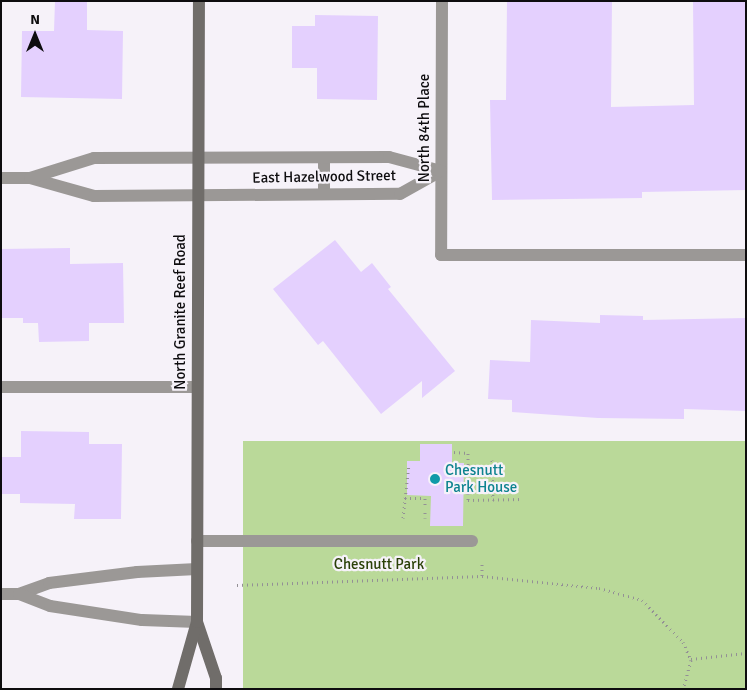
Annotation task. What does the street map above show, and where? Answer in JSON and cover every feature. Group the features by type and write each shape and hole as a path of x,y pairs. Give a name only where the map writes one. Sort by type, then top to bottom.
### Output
{"street":[{"name":"North Granite Reef Road","path":"178,689 197,622 199,1"},
{"name":"North 84th Place","path":"442,1 441,256 746,255"},
{"name":"East Hazelwood Street","path":"30,178 94,158 389,157 441,171"},
{"path":"324,158 324,194"},
{"name":"East Hazelwood Street","path":"1,178 30,178 94,196 400,194 441,171"},
{"path":"1,387 197,387"},
{"path":"197,541 472,541"},
{"path":"1,594 19,594 49,583 137,572 197,569"},
{"path":"19,594 50,606 142,620 197,622"},
{"name":"North Granite Reef Road","path":"197,622 216,678 216,689"}],"path":[{"path":"454,452 468,453 468,500 523,499"},
{"path":"492,460 493,500"},
{"path":"402,528 408,464"},
{"path":"405,498 424,498 424,541"},
{"path":"237,585 482,576 599,588 642,600 678,636 691,660 683,689"},
{"path":"691,659 746,653"}],"green space":[{"name":"Chesnutt Park","path":"243,441 746,441 746,689 243,689"}],"building":[{"path":"55,1 87,1 87,30 123,31 122,99 21,97 22,31 54,31"},
{"path":"507,1 612,1 611,107 694,105 693,1 746,1 746,190 642,192 642,198 492,200 490,100 506,100"},
{"path":"315,15 378,16 377,100 317,99 317,68 292,68 292,26 315,26"},
{"path":"335,240 361,272 372,263 391,287 388,289 455,371 422,398 422,381 381,414 323,341 318,345 273,289"},
{"path":"70,248 70,264 123,263 124,323 89,323 89,341 39,342 38,323 23,323 23,318 1,318 1,249"},
{"path":"600,315 643,316 643,320 746,318 746,411 684,409 684,419 598,418 512,412 512,400 488,399 490,360 530,362 531,320 600,323"},
{"path":"21,431 89,432 89,444 122,444 121,519 74,519 75,504 20,503 20,494 1,494 1,457 21,457"},
{"name":"Chesnutt Park House","path":"420,444 452,444 452,463 464,463 463,526 430,526 431,496 407,495 407,461 420,461"}],"place":[{"name":"Chesnutt Park House","path":"435,479"}]}
